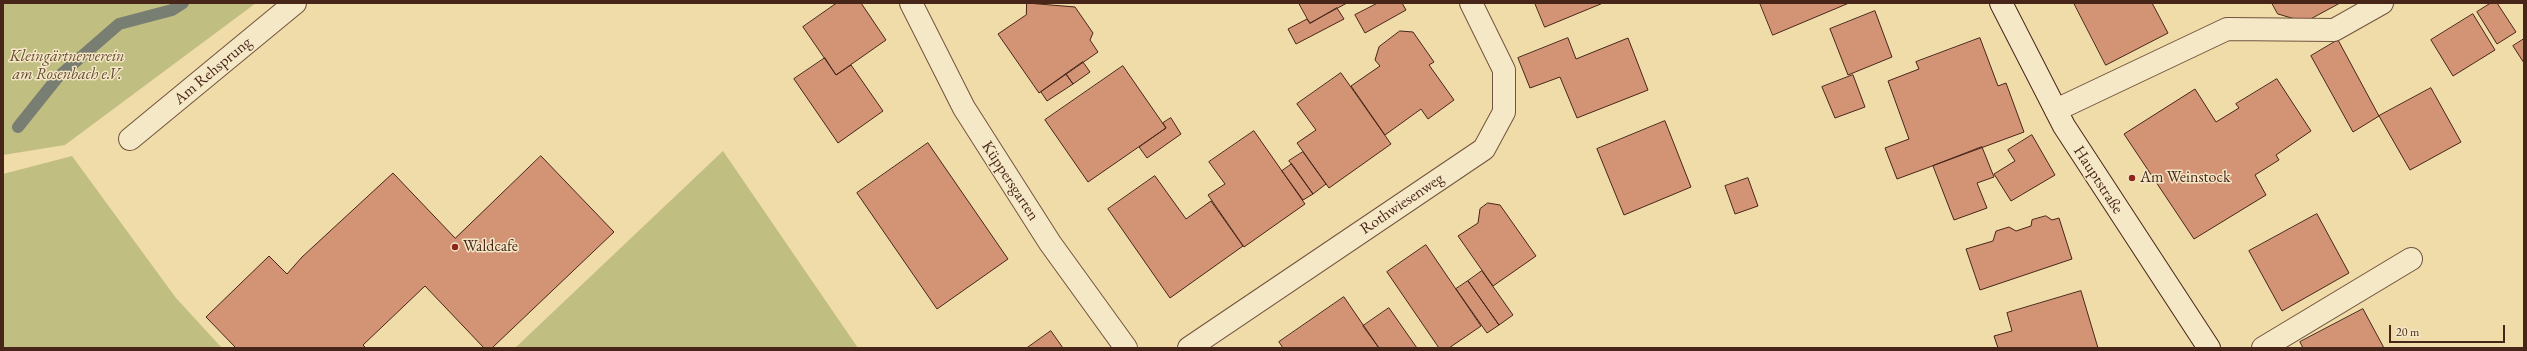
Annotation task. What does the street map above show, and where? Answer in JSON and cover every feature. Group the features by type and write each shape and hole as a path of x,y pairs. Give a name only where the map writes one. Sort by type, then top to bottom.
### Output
{"street":[{"name":"Am Rehsprung","path":"130,139 295,3"},
{"name":"Küppersgarten","path":"911,3 964,108 1050,243 1126,348"},
{"name":"Rothwiesenweg","path":"1189,348 1484,149 1504,112 1504,70 1471,3"},
{"name":"Hauptstraße","path":"2002,3 2056,110 2109,196 2209,348"},
{"path":"2056,110 2228,29 2334,30 2382,3"},
{"path":"2263,348 2410,260"}],"green space":[{"name":"Kleingärtnerverein am Rosenbach e.V.","path":"3,3 256,3 65,145 3,155"},
{"path":"723,151 858,348 515,348"},
{"path":"72,156 176,298 222,348 3,348 3,174"}],"building":[{"path":"837,3 861,3 886,40 836,75 803,27"},
{"path":"1027,3 1075,7 1093,33 1090,40 1098,52 1039,93 998,34 1026,15"},
{"path":"1299,3 1347,3 1310,23"},
{"path":"1378,3 1402,3 1406,10 1365,33 1355,15"},
{"path":"1535,3 1603,3 1545,27"},
{"path":"1760,3 1849,3 1773,35"},
{"path":"2074,3 2152,3 2168,33 2106,65"},
{"path":"2272,3 2340,3 2305,22 2278,14"},
{"path":"2491,3 2497,3 2516,32 2497,44 2477,12"},
{"path":"1337,8 1344,19 1296,44 1288,29 1307,19 1310,23"},
{"path":"1875,11 1892,57 1848,75 1830,29"},
{"path":"2473,14 2495,50 2453,76 2431,40"},
{"path":"1400,31 1413,32 1434,62 1429,65 1454,100 1428,119 1421,109 1385,135 1351,86 1380,66 1375,60 1379,47"},
{"path":"1568,38 1576,59 1628,38 1648,90 1577,118 1560,77 1530,88 1518,58"},
{"path":"1980,38 1998,86 2006,83 2024,132 1897,179 1885,148 1909,139 1888,81 1919,69 1916,62"},
{"path":"2524,39 2524,63 2513,46"},
{"path":"2338,40 2379,116 2353,132 2311,56"},
{"path":"825,58 836,75 851,65 883,111 838,143 794,79"},
{"path":"1083,62 1090,72 1073,84 1066,74"},
{"path":"1123,66 1166,128 1088,182 1045,120"},
{"path":"1341,73 1391,144 1329,188 1297,143 1316,130 1297,104"},
{"path":"1066,74 1073,84 1047,101 1041,92"},
{"path":"1853,75 1865,107 1835,118 1822,87"},
{"path":"2277,79 2311,131 2276,155 2279,160 2255,175 2266,195 2194,239 2124,134 2195,89 2216,122 2239,108 2236,104"},
{"path":"2431,88 2461,142 2410,170 2379,116"},
{"path":"1171,118 1181,134 1147,158 1139,147 1166,128 1163,123"},
{"path":"1665,121 1691,187 1624,215 1597,149"},
{"path":"1254,131 1305,204 1244,247 1208,195 1225,184 1209,162"},
{"path":"2032,135 2055,175 2011,201 1994,174 2015,161 2008,150"},
{"path":"928,143 1008,259 937,309 857,193"},
{"path":"1982,147 1994,177 1977,183 1987,208 1954,220 1933,166"},
{"path":"1303,152 1326,184 1313,194 1289,161"},
{"name":"Waldcafe","path":"541,156 614,232 492,348 484,348 425,286 363,345 366,348 236,348 206,317 269,256 287,274 302,257 393,173 455,238"},
{"path":"1292,164 1313,194 1303,200 1282,171"},
{"path":"1155,176 1186,219 1211,201 1243,246 1170,298 1108,209"},
{"path":"1748,178 1758,206 1735,214 1725,186"},
{"path":"1488,203 1500,205 1536,256 1493,286 1458,236 1478,223 1480,209"},
{"path":"2317,214 2349,273 2282,311 2249,251"},
{"path":"2046,216 2052,220 2059,218 2072,259 1980,290 1966,249 1993,241 1996,231 2009,227 2016,231 2031,226 2032,220"},
{"path":"1426,245 1481,326 1449,348 1439,348 1387,272"},
{"path":"1482,271 1513,315 1499,325 1468,281"},
{"path":"1468,281 1499,325 1487,333 1456,289"},
{"path":"2081,291 2098,348 1998,348 1994,336 2012,331 2007,313"},
{"path":"1344,297 1379,348 1283,348 1279,342"},
{"path":"1389,308 1417,348 1379,348 1363,326"},
{"path":"2363,309 2384,348 2303,348 2300,342"},
{"path":"1051,331 1063,348 1027,348"}],"waterway":[{"path":"18,127 58,77 119,24 172,10 183,3"}],"place":[{"name":"Am Weinstock","path":"2132,178"},
{"name":"Waldcafe","path":"455,247"}]}
